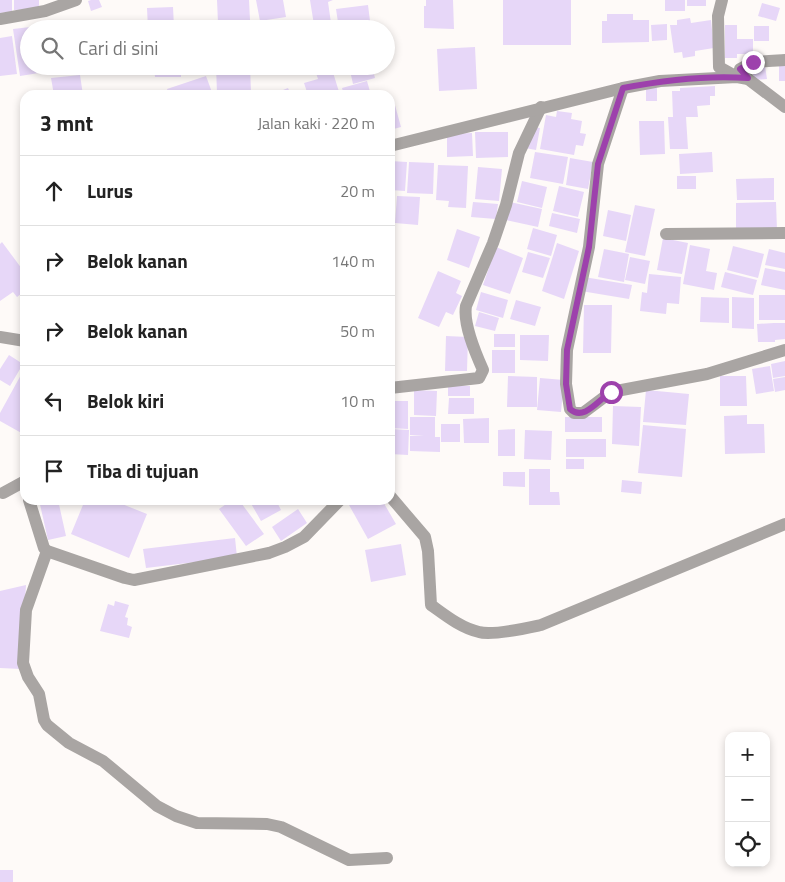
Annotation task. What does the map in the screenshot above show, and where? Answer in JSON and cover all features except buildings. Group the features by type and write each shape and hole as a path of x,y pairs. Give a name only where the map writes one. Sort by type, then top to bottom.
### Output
{"street":[{"path":"0,20 46,11 76,0"},
{"path":"722,0 718,16 719,67 742,78 785,107"},
{"path":"742,78 740,69 753,62 785,60"},
{"path":"395,145 540,107 623,88 660,81 742,78"},
{"path":"623,88 598,164 589,247 567,350 566,384 570,409 574,413 583,414 611,392 707,374 785,350"},
{"path":"395,387 479,378 481,376 483,370 464,315 471,291 493,243 506,205 519,153 540,107"},
{"path":"666,234 785,233"},
{"path":"0,338 20,340"},
{"path":"3,493 20,486"},
{"path":"395,502 425,537 428,551 431,605 453,620 480,633 509,631 541,625 785,524"},
{"path":"31,505 44,548 47,551 134,580 269,553 304,537 335,505"},
{"path":"47,551 26,610 23,663 28,677 38,694 47,725 69,743 103,761 156,806 176,816 197,823 267,824 281,827 349,860 387,858"}],"route":[{"path":"611,392 585,413 574,413 570,409 567,397 567,350 589,247 598,164 623,88 660,81 702,78 748,78 740,69 753,62"}]}
